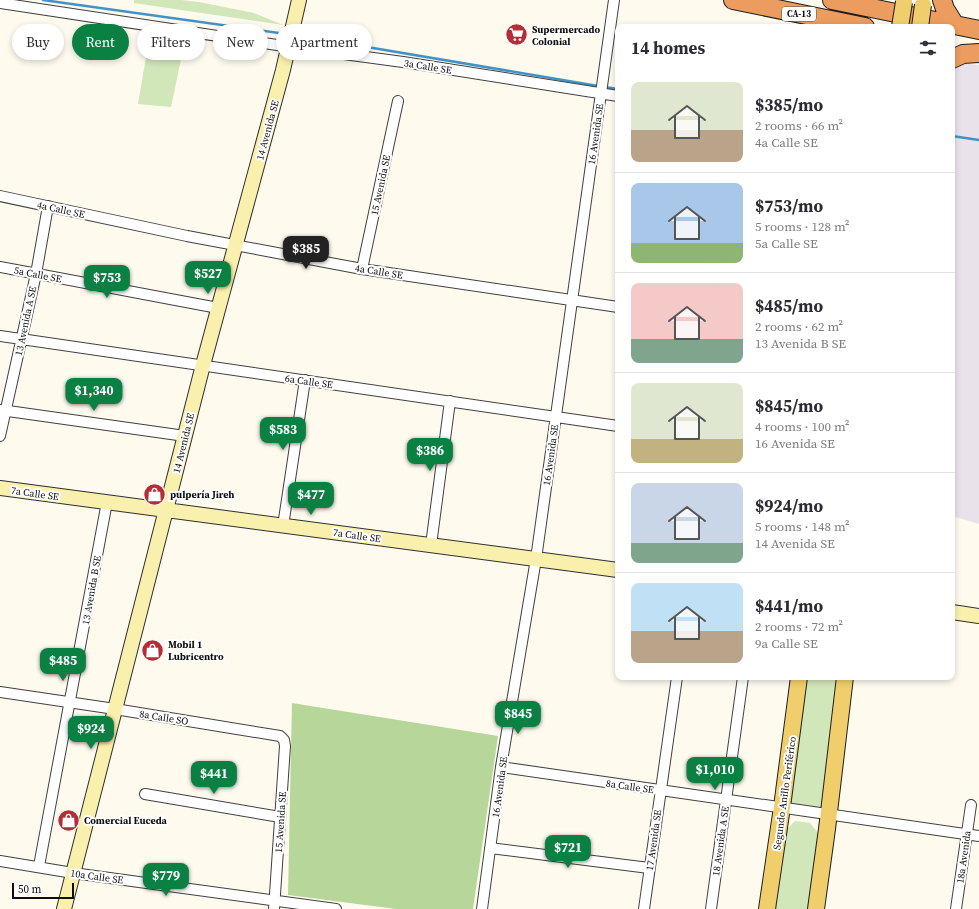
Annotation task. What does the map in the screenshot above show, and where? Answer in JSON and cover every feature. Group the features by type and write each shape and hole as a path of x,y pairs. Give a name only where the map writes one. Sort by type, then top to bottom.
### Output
{"highway":[{"name":"CA-13","path":"733,0 849,24"},
{"path":"832,0 950,24"},
{"path":"942,0 945,9 954,24"},
{"path":"955,25 979,30"},
{"path":"955,47 979,52"},
{"path":"955,57 963,54 979,52"}],"main road":[{"path":"900,24 904,1"},
{"path":"920,24 923,2"},
{"name":"Segundo Anillo Periférico","path":"767,909 799,680"},
{"path":"816,909 845,680"}],"street":[{"name":"14 Avenida SE","path":"293,24 299,0"},
{"name":"16 Avenida SE","path":"482,909 502,767 536,559 614,0"},
{"name":"3a Calle SE","path":"0,3 276,44"},
{"name":"3a Calle SE","path":"372,58 615,96"},
{"name":"14 Avenida SE","path":"64,909 218,308 285,60"},
{"name":"15 Avenida SE","path":"362,269 398,101"},
{"name":"4a Calle SE","path":"0,196 151,229 362,269 615,307"},
{"name":"13 Avenida A SE","path":"0,436 3,410 22,339 36,274 48,206"},
{"name":"5a Calle SE","path":"0,267 218,308"},
{"name":"6a Calle SE","path":"0,336 615,426"},
{"path":"283,526 306,380"},
{"path":"431,545 450,401"},
{"path":"3,410 185,436"},
{"name":"7a Calle SE","path":"0,488 615,570"},
{"name":"13 Avenida B SE","path":"39,866 71,702 107,502"},
{"path":"955,612 979,616"},
{"name":"17 Avenida SE","path":"644,909 677,680"},
{"name":"18 Avenida A SE","path":"711,909 743,680"},
{"name":"8a Calle SO","path":"0,692 280,736"},
{"name":"15 Avenida SE","path":"274,905 285,746 284,740 280,736"},
{"name":"8a Calle SE","path":"502,767 829,814"},
{"path":"145,794 280,817"},
{"name":"18a Avenida","path":"956,909 971,805"},
{"path":"829,814 979,836"},
{"path":"490,848 649,868"},
{"name":"10a Calle SE","path":"0,861 39,866 73,873 274,905 336,909"}],"shaded area":[{"path":"962,63 979,65 979,524 955,517 955,66"}],"green space":[{"path":"134,0 181,0 199,2 254,13 281,24 276,24 134,3"},
{"path":"146,60 181,60 171,107 138,104"},
{"path":"805,680 841,680 825,809 784,802"},
{"path":"292,703 498,736 473,909 396,909 288,895"},
{"path":"795,821 810,823 819,834 808,909 775,909 786,830"}],"waterway":[{"path":"43,0 276,33"},
{"path":"372,48 598,86"},
{"path":"605,87 615,89"},
{"path":"955,136 979,140"}],"place":[{"name":"Supermercado Colonial","path":"517,35"},
{"name":"pulpería Jireh","path":"155,494"},
{"name":"Mobil 1 Lubricentro","path":"152,650"},
{"name":"Comercial Euceda","path":"68,820"}]}
